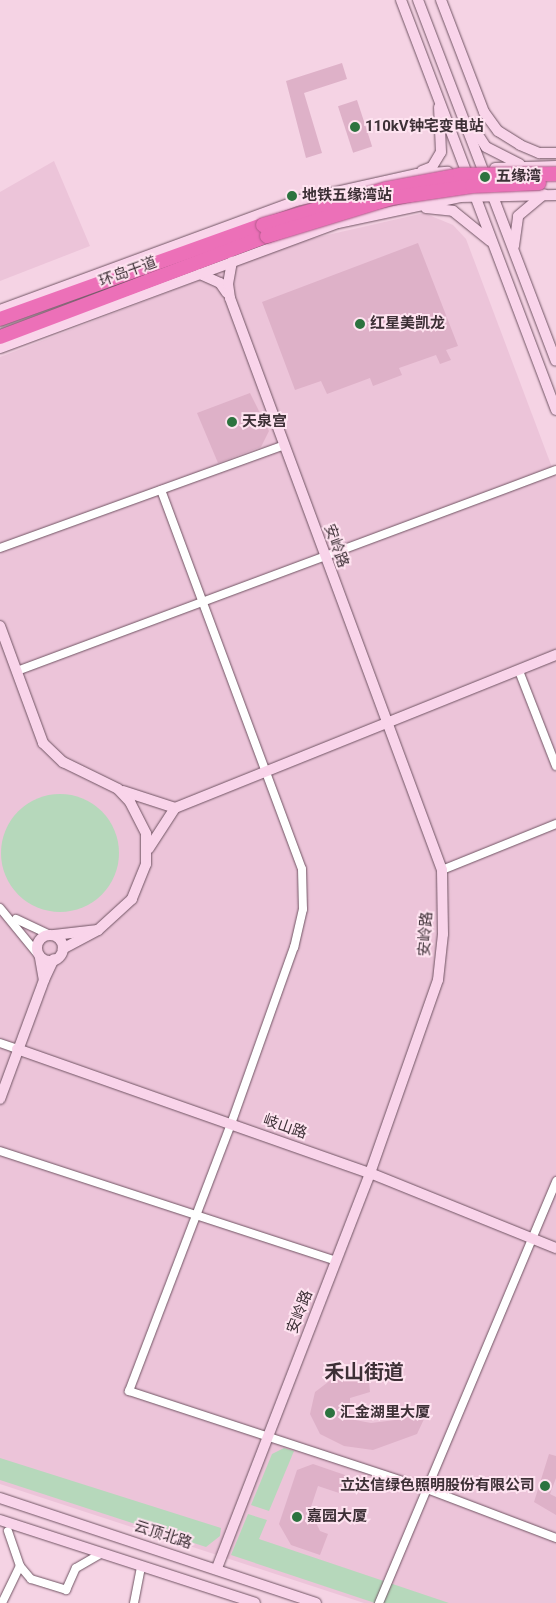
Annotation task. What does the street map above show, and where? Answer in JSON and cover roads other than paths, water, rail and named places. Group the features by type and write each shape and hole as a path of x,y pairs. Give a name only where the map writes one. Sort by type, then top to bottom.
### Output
{"highway":[{"path":"265,230 386,189 451,177 556,174"},
{"path":"265,230 391,198 472,186 556,183"},
{"name":"环岛干道","path":"0,319 265,230"},
{"name":"环岛干道","path":"0,337 265,230"}],"main road":[{"path":"401,0 437,89 465,171 556,410"},
{"path":"418,0 556,361"},
{"path":"441,0 484,112 498,130 520,145 539,153 556,153"},
{"path":"453,88 486,147 506,160 528,166"},
{"path":"417,174 432,166 441,152 437,89"},
{"path":"0,310 296,201 417,174 528,166 556,166"},
{"path":"515,255 514,234 518,216 544,194"},
{"path":"0,348 338,223 405,208 476,197 556,195"},
{"path":"405,208 453,211 492,243"},
{"path":"230,298 228,284 232,261"},
{"path":"197,274 208,275 220,283 230,298"},
{"name":"安岭路","path":"217,1568 370,1173 438,980 444,934 442,870 386,726 230,298"},
{"path":"0,626 37,732 51,754 118,789 175,808"},
{"path":"0,1099 17,1049 44,980 54,960 63,949 98,930 132,899 148,848 175,808 386,726 556,655"},
{"path":"118,789 143,823 148,848"},
{"path":"44,980 38,955 42,939 52,935 98,930"},
{"path":"52,935 62,941 63,949"},
{"path":"38,955 54,960"},
{"name":"岐山路","path":"17,1049 370,1173 556,1248"},
{"name":"云顶北路","path":"0,1498 217,1568 316,1603"},
{"path":"0,1520 255,1603"}],"street":[{"path":"0,548 284,445"},
{"path":"17,671 325,558 556,470"},
{"path":"161,490 302,869 303,909 294,947 231,1124 129,1391 427,1489 556,1538"},
{"path":"519,671 556,766"},
{"path":"442,870 556,824"},
{"path":"0,907 21,923 52,935"},
{"path":"0,907 38,955"},
{"name":"岐山路","path":"0,1043 17,1049"},
{"path":"0,1151 336,1261"},
{"path":"379,1603 556,1182"},
{"path":"8,1531 20,1566 32,1579 66,1590 76,1568 102,1553"},
{"path":"2,1603 20,1566"},
{"path":"134,1603 141,1566"}],"place":[{"name":"110kV钟宅变电站","path":"355,127"},
{"name":"五缘湾","path":"485,177"},
{"name":"地铁五缘湾站","path":"292,196"},
{"name":"红星美凯龙","path":"360,324"},
{"name":"天泉宫","path":"232,422"},
{"name":"汇金湖里大厦","path":"330,1413"},
{"name":"立达信绿色照明股份有限公司","path":"545,1486"},
{"name":"嘉园大厦","path":"297,1517"}],"district":[{"name":"禾山街道","path":"364,1372"}]}
